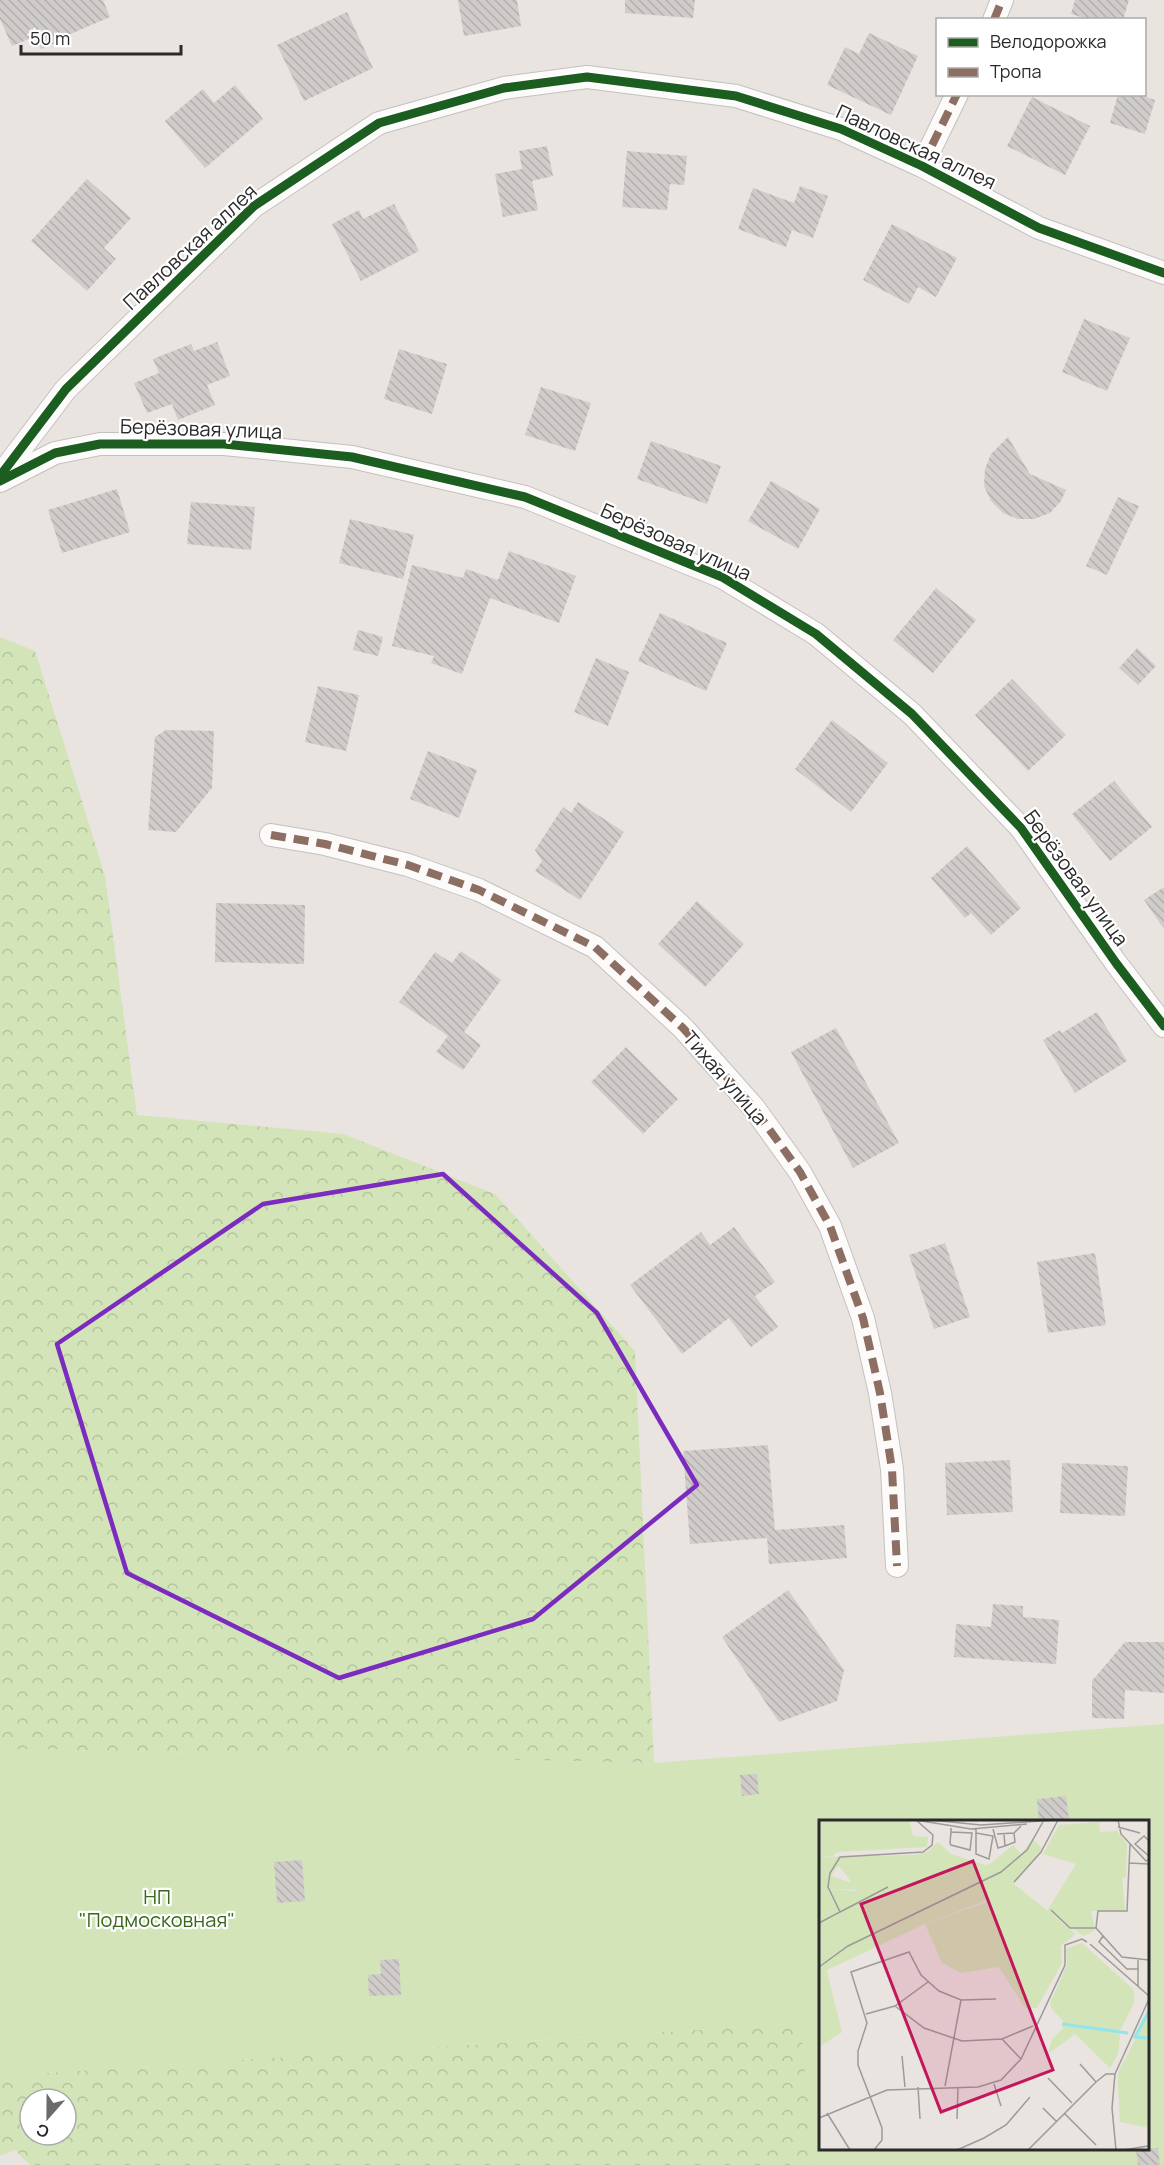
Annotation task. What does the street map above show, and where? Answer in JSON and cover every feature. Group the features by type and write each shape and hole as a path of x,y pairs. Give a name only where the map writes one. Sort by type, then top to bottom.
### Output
{"street":[{"path":"995,18 1002,0"},
{"name":"Павловская аллея","path":"0,478 66,389 254,206 379,123 504,88 587,77 736,96 841,129 922,166 1039,228 1164,273"},
{"path":"922,166 956,96"},
{"name":"Берёзовая улица","path":"0,478 55,453 100,444 224,444 352,457 525,497 722,577 816,634 912,714 1021,828 1116,963 1164,1026"},
{"name":"Тихая улица","path":"271,835 325,844 408,865 469,886 595,947 683,1028 754,1108 800,1172 830,1226 863,1318 880,1393 892,1469 897,1566"}],"highlighted area":[{"path":"443,1174 597,1313 697,1485 533,1619 339,1678 127,1573 57,1344 263,1204"}],"green space":[{"path":"0,637 35,651 105,876 137,1115 343,1134 495,1194 635,1351 654,1763 26,1749 0,1751"},
{"name":"НП \"Подмосковная\"","path":"1164,1724 1164,2165 815,2165 800,2023 0,2076 0,1751 26,1749 654,1763"},
{"path":"801,2023 815,2165 30,2165 15,2150 0,2156 0,2076"}],"building":[{"path":"0,0 103,0 110,17 41,49 36,36 12,46 0,19"},
{"path":"458,0 517,0 521,26 464,36"},
{"path":"625,0 695,0 693,18 625,13"},
{"path":"1075,0 1129,0 1124,18 1084,18 1071,14"},
{"path":"347,12 373,68 304,101 277,45"},
{"path":"869,33 918,56 891,115 827,85 845,47 859,54"},
{"path":"235,85 263,119 205,168 165,121 203,89 214,103"},
{"path":"1117,96 1142,96 1155,100 1145,134 1110,123"},
{"path":"1032,97 1090,126 1065,175 1007,146"},
{"path":"547,146 553,176 532,181 538,210 503,217 495,174 522,169 519,151"},
{"path":"627,151 687,156 684,185 670,184 667,210 622,207"},
{"path":"87,179 131,218 104,248 116,259 87,291 31,241"},
{"path":"800,186 828,196 813,238 792,230 786,247 738,229 753,188 794,203"},
{"path":"394,204 419,251 361,281 332,224 359,210 363,219"},
{"path":"892,224 957,258 936,297 918,287 909,304 863,280"},
{"path":"1084,319 1130,338 1107,391 1062,372"},
{"path":"217,342 230,376 207,385 215,405 178,420 172,404 147,413 134,383 159,373 153,359 191,344 194,351"},
{"path":"399,349 447,364 432,414 384,399"},
{"path":"541,387 591,403 575,451 525,435"},
{"path":"1008,437 1030,474 1066,490 1061,501 1050,513 1034,519 1018,519 1003,513 991,501 984,486 985,469 991,454"},
{"path":"651,441 721,466 707,504 637,479"},
{"path":"771,481 820,509 798,549 748,521"},
{"path":"117,489 130,532 62,553 48,510"},
{"path":"1118,497 1139,506 1107,575 1086,566"},
{"path":"191,502 255,507 251,550 187,544"},
{"path":"350,519 414,535 403,579 339,563"},
{"path":"509,551 576,576 559,623 490,598 462,674 431,663 434,656 392,646 412,565 463,578 466,569 498,580"},
{"path":"936,588 976,620 933,673 893,640"},
{"path":"660,613 727,643 706,691 638,661"},
{"path":"358,630 383,637 378,656 353,650"},
{"path":"1137,648 1156,666 1138,685 1119,668"},
{"path":"596,658 629,672 608,726 574,712"},
{"path":"1012,679 1066,735 1028,771 975,715"},
{"path":"318,686 359,695 346,751 305,742"},
{"path":"832,720 888,763 851,812 795,769"},
{"path":"166,730 214,731 212,788 176,832 148,830 155,737"},
{"path":"428,751 477,770 459,818 410,799"},
{"path":"1114,781 1152,827 1110,861 1072,814"},
{"path":"578,802 624,832 580,900 535,871 542,861 535,850 563,807 571,813"},
{"path":"967,846 1021,908 991,935 971,913 965,918 931,878"},
{"path":"1164,887 1164,929 1144,900"},
{"path":"697,901 744,944 705,987 658,944"},
{"path":"216,903 305,905 304,964 215,962"},
{"path":"461,951 501,980 464,1032 481,1045 463,1070 436,1052 448,1036 399,1002 435,952 452,963"},
{"path":"1097,1012 1127,1061 1075,1093 1043,1040 1060,1030 1062,1033"},
{"path":"836,1028 899,1143 853,1168 791,1052"},
{"path":"626,1047 678,1099 643,1134 591,1082"},
{"path":"734,1227 775,1282 755,1296 778,1327 751,1347 729,1318 682,1354 630,1285 701,1232 710,1245"},
{"path":"945,1243 970,1317 934,1329 909,1255"},
{"path":"1095,1253 1106,1325 1048,1333 1037,1262"},
{"path":"768,1445 775,1530 844,1525 847,1558 769,1564 767,1538 690,1544 683,1451"},
{"path":"1010,1460 1013,1512 947,1515 945,1463"},
{"path":"1062,1463 1128,1466 1125,1516 1060,1513"},
{"path":"788,1590 844,1670 837,1701 779,1722 722,1637"},
{"path":"993,1604 1023,1606 1023,1617 1059,1620 1056,1664 954,1657 956,1624 991,1627"},
{"path":"1125,1642 1164,1642 1164,1693 1125,1690 1124,1719 1092,1718 1092,1681"},
{"path":"757,1774 759,1794 742,1796 740,1775"},
{"path":"1066,1796 1069,1820 1039,1820 1037,1799"},
{"path":"302,1860 305,1901 277,1903 274,1862"},
{"path":"399,1959 401,1995 369,1996 368,1975 381,1974 380,1960"},
{"path":"1158,2148 1160,2165 1138,2165 1136,2150"}],"marked path":[{"path":"995,18 1002,0"},
{"path":"922,166 956,96"},
{"path":"271,835 325,844 408,865 479,890 595,947 683,1028 754,1108 800,1172 830,1226 863,1318 880,1393 892,1469 897,1566"}],"cycle path":[{"path":"0,476 66,389 254,206 379,123 504,88 587,77 736,96 841,129 922,166 1039,228 1164,273"},
{"path":"0,481 55,453 100,444 224,444 352,457 525,497 722,577 816,634 912,714 1021,828 1116,963 1164,1026"}]}
